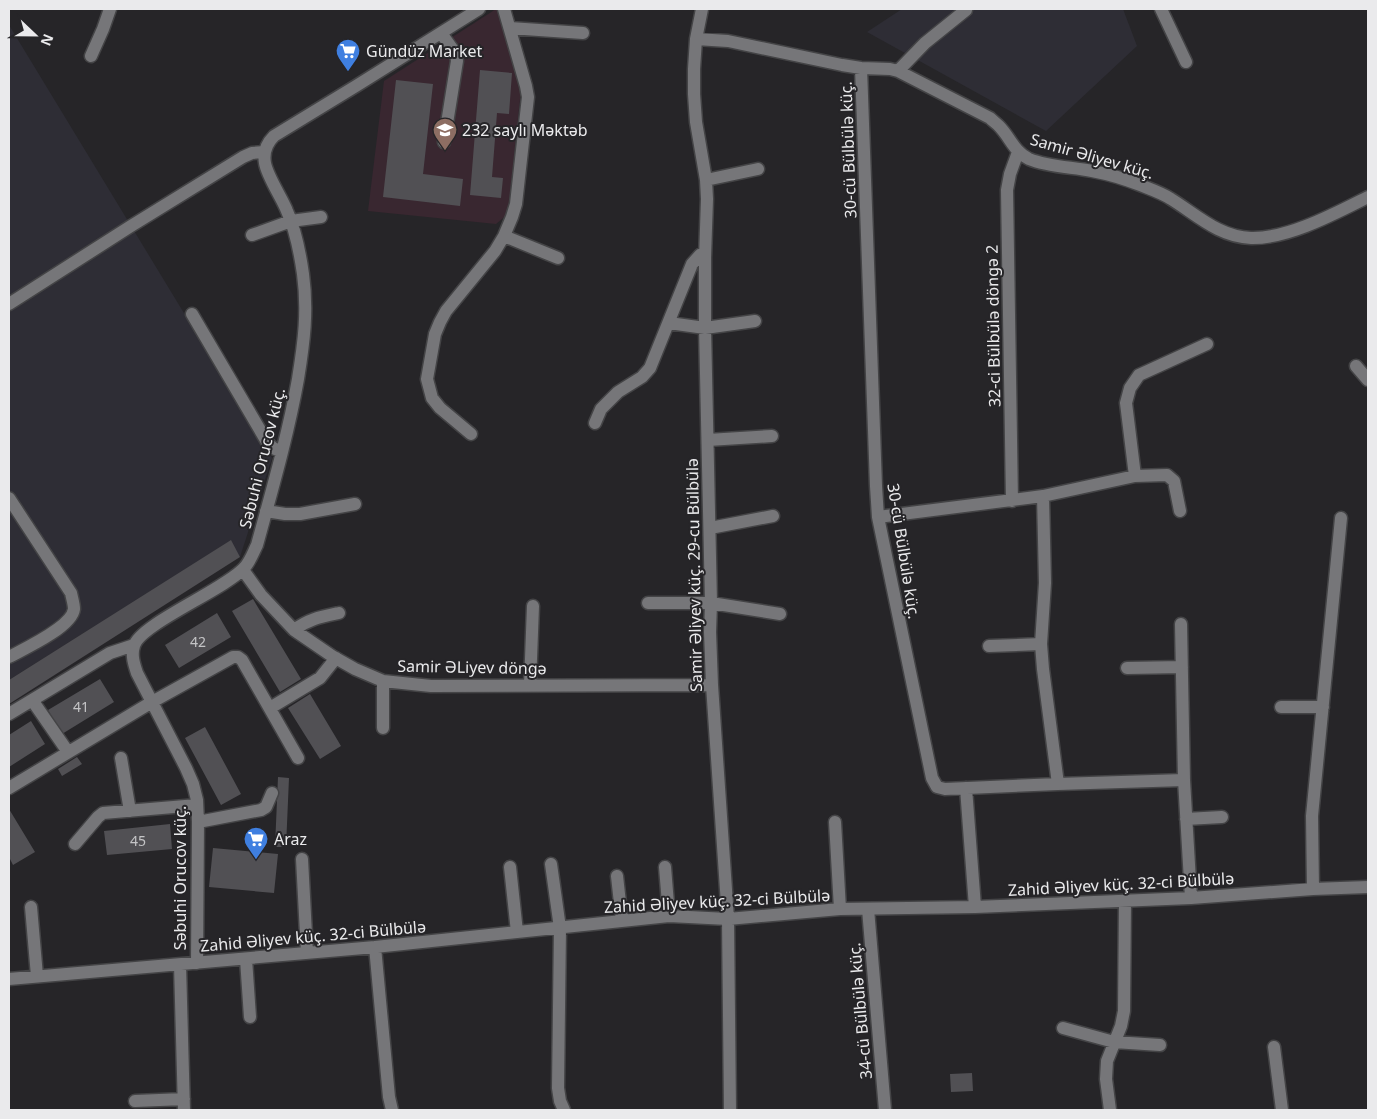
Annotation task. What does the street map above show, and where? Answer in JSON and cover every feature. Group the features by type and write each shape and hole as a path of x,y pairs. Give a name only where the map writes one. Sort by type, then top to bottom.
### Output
{"street":[{"path":"91,56 110,9"},
{"path":"9,304 243,157 252,153 264,152 268,141 274,136 478,9"},
{"path":"471,434 440,408 432,398 427,380 435,334 440,322 446,311 495,251 504,236 516,204 528,97 504,9"},
{"name":"Samir Əliyev küç. 29-cu Bülbülə","path":"702,9 696,39 694,69 696,122 706,180 707,199 705,328 710,528 710,632 728,919 730,1110"},
{"path":"1160,9 1186,62"},
{"path":"898,71 925,43 966,10"},
{"path":"510,28 583,33"},
{"path":"441,33 456,54 457,61 444,142"},
{"name":"Samir Əliyev küç.","path":"696,39 728,41 842,65 898,71 990,118 1000,126 1018,152 1029,158 1043,163 1094,171 1140,185 1169,198 1207,225 1231,236 1250,238 1271,237 1302,227 1368,197"},
{"name":"30-cü Bülbülə küç.","path":"861,68 878,517 932,778 937,787 945,789 1184,780"},
{"name":"Səbuhi Orucov küç.","path":"197,963 198,822 193,784 135,667 133,661 134,645 144,632 221,586 243,570 253,555 282,452 294,403 305,331 305,295 300,252 291,221 267,170 264,152"},
{"name":"32-ci Bülbülə döngə 2","path":"1012,501 1007,190 1010,174 1018,152"},
{"path":"706,180 758,169"},
{"path":"252,235 291,221 321,217"},
{"path":"504,236 558,258"},
{"path":"595,423 601,409 618,392 642,378 650,368 692,264 700,255 705,258"},
{"path":"192,314 267,442 273,448 282,452"},
{"path":"669,323 705,328 755,321"},
{"path":"1135,476 1126,403 1130,388 1139,376 1207,344"},
{"path":"1356,366 1368,380"},
{"path":"708,440 772,436"},
{"path":"878,517 1012,501 1135,476 1167,475 1174,481 1180,511"},
{"path":"1043,496 1045,583 1041,644 1058,784"},
{"path":"9,498 71,593 74,610 70,620 61,628 9,658"},
{"path":"266,511 300,514 355,504"},
{"path":"710,528 772,516"},
{"path":"1313,889 1312,816 1340,518"},
{"name":"Samir ƏLiyev döngə","path":"243,570 261,595 294,630 355,669 383,681 431,686 712,685"},
{"path":"648,603 711,603 780,614"},
{"path":"530,685 533,606"},
{"path":"294,630 315,618 339,613"},
{"path":"1181,624 1184,780 1191,898"},
{"path":"989,646 1041,644"},
{"path":"9,714 110,653 134,645"},
{"path":"9,788 152,702 234,657 242,660 298,758"},
{"path":"270,708 320,678 336,658"},
{"path":"1127,668 1182,666"},
{"path":"383,681 383,728"},
{"path":"32,700 68,752"},
{"path":"1280,707 1323,707"},
{"path":"121,758 130,810"},
{"path":"966,788 974,907"},
{"path":"198,822 262,810 266,807 272,793"},
{"path":"75,844 103,813 197,805"},
{"path":"1186,819 1222,817"},
{"path":"835,822 840,910"},
{"path":"302,859 307,953"},
{"path":"552,864 560,928 558,1088 564,1110"},
{"path":"510,867 517,932"},
{"path":"665,867 669,916"},
{"path":"617,876 622,921"},
{"name":"Zahid Əliyev küç. 32-ci Bülbülə","path":"9,979 375,947 669,916 728,919 840,910 1125,901 1368,887"},
{"path":"1110,1110 1106,1078 1107,1061 1121,1026 1124,1011 1125,901"},
{"path":"31,907 37,976"},
{"name":"34-cü Bülbülə küç.","path":"868,909 885,1110"},
{"path":"375,947 389,1097 392,1110"},
{"path":"246,959 250,1017"},
{"path":"135,1100 184,1105 180,964"},
{"path":"1062,1028 1114,1042 1160,1045"},
{"path":"1274,1047 1282,1110"}],"shaded area":[{"name":"232 saylı Məktəb","path":"498,9 521,90 508,214 496,224 368,211 384,81"},
{"path":"902,9 1123,9 1137,46 1046,131 867,32"},
{"path":"9,25 272,458 240,557 230,541 9,680"}],"building":[{"path":"480,70 512,73 509,114 497,113 492,177 503,178 501,198 470,195"},
{"path":"396,80 433,84 423,174 463,179 460,206 383,197"},
{"path":"231,540 240,557 9,704 9,680"},
{"path":"253,599 301,679 280,692 232,611"},
{"path":"217,613 231,637 179,668 165,645"},
{"path":"100,679 114,702 62,734 48,710"},
{"path":"310,694 341,746 320,759 288,708"},
{"path":"31,721 45,744 9,767 9,735"},
{"path":"205,727 241,794 221,805 185,738"},
{"path":"77,757 82,764 62,776 58,769"},
{"path":"278,777 289,778 286,847 275,847"},
{"path":"9,809 35,852 13,865 9,857"},
{"path":"170,824 172,849 107,855 104,831"},
{"path":"213,848 278,854 274,893 209,887"},
{"path":"972,1073 973,1091 951,1092 950,1074"}],"place":[{"name":"Gündüz Market","path":"348,72"},
{"name":"232 saylı Məktəb","path":"445,151"},
{"name":"Araz","path":"256,860"}]}
